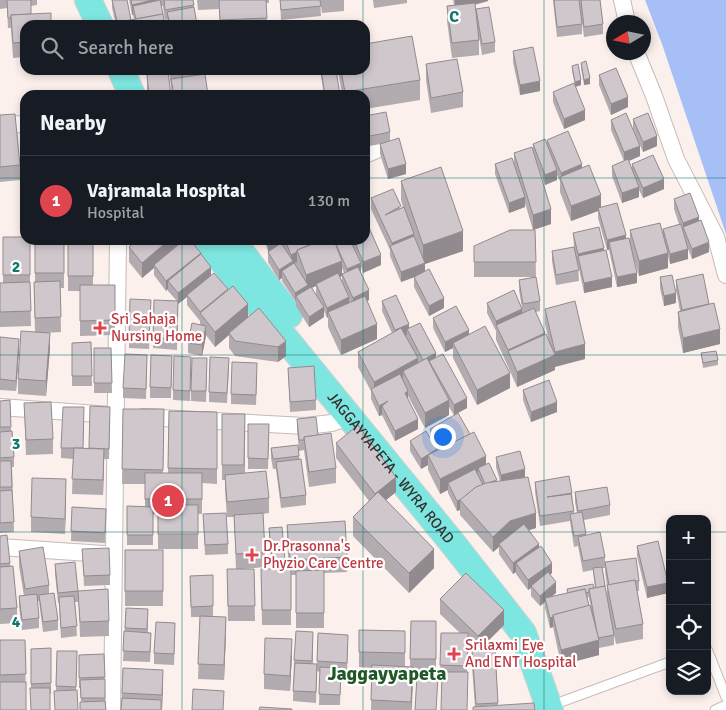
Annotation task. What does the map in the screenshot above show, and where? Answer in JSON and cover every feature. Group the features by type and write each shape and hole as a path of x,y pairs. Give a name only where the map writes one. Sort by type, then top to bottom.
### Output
{"main road":[{"path":"70,0 79,20"},
{"path":"88,0 98,20"},
{"path":"104,75 111,90"},
{"path":"123,75 130,90"},
{"name":"JAGGAYYAPETA - WYRA ROAD","path":"209,245 454,545 523,633 556,707"},
{"path":"236,245 530,621 556,707"}],"street":[{"path":"622,0 625,15"},
{"path":"639,60 676,159 716,237 726,274"},
{"path":"0,125 20,124"},
{"path":"370,152 384,147"},
{"path":"112,710 118,245"},
{"path":"0,406 116,416 305,426 332,423 349,416"},
{"path":"0,546 114,555"}],"lane":[{"path":"707,650 726,697"},
{"path":"556,707 666,664"},
{"path":"716,710 726,704"}],"water":[{"path":"645,0 726,0 726,234 662,44"}],"building":[{"path":"7,0 31,0 31,14 11,15 11,18 8,18"},
{"path":"112,0 127,0 131,20 117,20"},
{"path":"131,0 153,0 132,5"},
{"path":"160,0 163,14 136,19 133,6"},
{"path":"164,0 193,0 194,5 165,10"},
{"path":"219,0 266,0 267,18 220,20"},
{"path":"280,0 320,0 321,6 281,10"},
{"path":"554,0 579,0 582,24 557,27"},
{"path":"581,0 600,0 603,24 584,27"},
{"path":"475,3 479,40 452,43 447,6"},
{"path":"194,7 196,20 169,20 167,12"},
{"path":"489,7 495,42 482,44 476,9"},
{"path":"51,13 51,20 20,20 20,42 13,43 11,15"},
{"path":"163,14 164,20 130,20"},
{"path":"412,36 420,80 358,90 345,90 342,75 370,75 370,43"},
{"path":"533,47 540,81 520,85 513,51"},
{"path":"457,59 463,92 431,98 426,64"},
{"path":"586,61 590,78 584,80 581,63"},
{"path":"578,64 581,80 575,82 572,66"},
{"path":"616,68 628,97 611,104 599,75"},
{"path":"147,75 168,75 170,90 148,90"},
{"path":"205,75 207,90 173,90 171,79"},
{"path":"322,75 337,75 339,90 324,90"},
{"path":"574,83 585,110 564,119 553,92"},
{"path":"386,112 390,132 370,136 370,115"},
{"path":"626,113 640,146 624,152 611,120"},
{"path":"648,113 657,136 643,142 633,119"},
{"path":"15,114 20,165 0,167 0,115"},
{"path":"568,131 582,164 561,173 547,140"},
{"path":"399,138 406,164 388,169 380,144"},
{"path":"545,139 557,170 545,175 533,144"},
{"path":"532,147 551,209 533,215 514,153"},
{"path":"653,155 664,179 643,188 632,164"},
{"path":"512,158 525,197 509,203 495,164"},
{"path":"628,159 639,187 622,193 612,166"},
{"path":"589,165 601,195 571,206 560,177"},
{"path":"441,167 463,231 423,245 401,181"},
{"path":"393,189 401,206 385,215 404,207 414,234 392,243 371,198"},
{"path":"690,193 699,217 683,223 674,199"},
{"path":"617,203 626,235 607,240 598,208"},
{"path":"701,220 709,242 692,249 683,227"},
{"path":"660,223 668,253 639,261 630,230"},
{"path":"681,224 688,249 670,254 663,229"},
{"path":"599,227 604,248 578,254 573,233"},
{"path":"370,230 381,255 363,262 356,245 370,245"},
{"path":"510,230 535,230 536,262 474,262 474,246"},
{"path":"414,236 425,263 401,272 390,246"},
{"path":"3,237 20,237 20,245 30,245 30,275 3,275"},
{"path":"629,238 637,273 617,277 609,242"},
{"path":"35,245 64,245 64,273 35,273"},
{"path":"68,245 93,245 93,276 68,276"},
{"path":"131,245 163,245 142,263 129,247"},
{"path":"178,245 194,245 201,253 166,281 154,265"},
{"path":"278,245 282,245 293,261 279,270 268,252"},
{"path":"287,245 310,245 297,250 297,252 291,255"},
{"path":"310,245 336,245 342,261 306,275 297,250"},
{"path":"336,245 352,245 361,263 347,269"},
{"path":"574,247 579,270 556,275 552,251"},
{"path":"606,250 612,277 584,283 578,256"},
{"path":"201,254 211,267 178,293 168,281"},
{"path":"294,263 308,285 295,293 282,271"},
{"path":"358,267 369,290 353,298 342,274"},
{"path":"429,269 444,298 429,306 414,277"},
{"path":"214,273 228,289 200,312 187,295"},
{"path":"338,273 349,297 327,308 316,284"},
{"path":"703,274 709,304 682,310 676,280"},
{"path":"672,275 676,293 664,296 660,277"},
{"path":"536,277 540,301 523,304 519,280"},
{"path":"60,281 61,317 35,318 34,282"},
{"path":"30,282 31,311 0,312 0,283"},
{"path":"80,285 115,285 115,320 80,321"},
{"path":"233,286 248,304 215,332 200,313"},
{"path":"311,287 324,307 309,317 296,296"},
{"path":"514,290 522,309 496,321 487,303"},
{"path":"396,295 409,324 395,330 382,301"},
{"path":"365,296 377,324 341,340 328,312"},
{"path":"130,299 151,300 149,339 129,338"},
{"path":"154,300 178,301 177,339 153,338"},
{"path":"575,301 585,344 555,352 545,309"},
{"path":"714,303 720,329 683,338 678,312"},
{"path":"456,306 469,330 445,342 433,318"},
{"path":"259,308 286,341 278,347 235,341 229,333"},
{"path":"534,308 545,333 508,350 496,325"},
{"path":"192,323 206,326 202,345 188,343"},
{"path":"420,323 436,353 423,360 407,329"},
{"path":"485,326 510,373 477,390 453,343"},
{"path":"401,328 418,358 374,382 358,352"},
{"path":"21,331 50,333 46,381 18,379"},
{"path":"546,334 555,355 517,372 508,351"},
{"path":"0,337 19,339 16,381 0,379"},
{"path":"91,342 92,376 72,376 72,343"},
{"path":"94,348 111,348 112,383 94,383"},
{"path":"716,351 718,360 703,363 701,353"},
{"path":"125,354 147,355 146,389 123,388"},
{"path":"443,354 467,398 454,405 429,361"},
{"path":"151,355 172,356 171,388 150,387"},
{"path":"174,356 191,357 190,391 173,390"},
{"path":"210,357 229,358 227,393 209,392"},
{"path":"192,358 207,358 206,391 191,391"},
{"path":"427,358 449,400 425,413 403,371"},
{"path":"232,362 257,363 256,395 231,394"},
{"path":"314,366 316,400 290,402 288,368"},
{"path":"400,374 408,391 405,393 418,419 395,431 382,406 388,401 379,406 371,389"},
{"path":"549,380 557,402 531,412 523,390"},
{"path":"10,400 11,427 0,427 0,401"},
{"path":"51,402 53,439 26,440 24,403"},
{"path":"90,406 110,407 109,449 89,448"},
{"path":"63,407 84,407 83,448 61,448"},
{"path":"123,409 164,409 163,470 122,469"},
{"path":"169,411 217,412 217,469 168,468"},
{"path":"458,413 470,434 441,449 430,429"},
{"path":"222,414 245,414 244,465 222,465"},
{"path":"316,417 318,435 304,437 304,440 299,440 297,419"},
{"path":"248,424 269,424 268,459 248,458"},
{"path":"358,425 396,477 375,494 336,443"},
{"path":"12,431 14,457 0,458 0,432"},
{"path":"426,431 437,449 421,459 410,441"},
{"path":"474,432 486,456 440,479 428,455"},
{"path":"331,433 336,468 309,472 304,437"},
{"path":"298,445 299,456 273,459 271,448"},
{"path":"74,448 104,449 103,480 72,479"},
{"path":"520,451 525,469 501,475 496,457"},
{"path":"301,459 306,495 281,498 276,462"},
{"path":"0,461 11,461 12,487 0,487"},
{"path":"489,463 497,480 485,484 478,468"},
{"path":"475,469 483,485 476,487 457,501 448,483"},
{"path":"266,471 269,498 227,502 225,475"},
{"path":"145,473 202,473 202,499 145,499"},
{"path":"569,476 572,493 547,497 571,494 574,511 540,516 535,482"},
{"path":"528,477 536,513 510,521 493,537 460,500 476,487 486,483"},
{"path":"32,478 66,479 65,519 31,517"},
{"path":"607,487 610,505 578,511 575,492"},
{"path":"12,490 14,522 0,523 0,491"},
{"path":"378,492 434,549 409,573 353,517"},
{"path":"158,505 198,505 198,534 158,534"},
{"path":"127,506 153,507 153,535 127,535"},
{"path":"72,507 106,509 105,533 71,531"},
{"path":"582,512 586,534 574,536 570,514"},
{"path":"226,513 228,544 205,545 203,514"},
{"path":"263,513 265,552 236,554 234,515"},
{"path":"345,521 347,557 290,560 287,525"},
{"path":"524,524 539,544 513,563 499,544"},
{"path":"282,527 285,560 272,561 269,528"},
{"path":"600,532 605,557 583,561 578,537"},
{"path":"7,535 10,563 0,564 0,536"},
{"path":"658,541 666,575 666,583 647,587 637,546"},
{"path":"541,546 552,563 528,580 516,563"},
{"path":"43,547 49,585 25,589 19,551"},
{"path":"109,548 110,575 84,576 82,549"},
{"path":"125,550 163,550 163,591 125,591"},
{"path":"636,558 639,581 635,580 609,585 605,562"},
{"path":"75,562 78,591 58,593 55,564"},
{"path":"13,566 17,608 0,609 0,567"},
{"path":"602,567 605,586 596,588 593,568"},
{"path":"227,569 254,569 255,606 228,606"},
{"path":"261,569 291,569 291,610 262,610"},
{"path":"324,570 324,613 296,613 296,571"},
{"path":"548,572 556,582 540,596 531,586"},
{"path":"466,573 504,610 478,636 440,599"},
{"path":"213,575 213,606 191,607 190,576"},
{"path":"635,580 643,624 616,629 607,585"},
{"path":"593,584 594,588 589,589 589,592 586,593 585,589 568,593 567,589"},
{"path":"605,586 614,635 598,638 589,589"},
{"path":"108,589 109,621 80,622 78,591"},
{"path":"585,589 589,606 553,615 550,618 545,598"},
{"path":"54,593 58,620 43,622 39,595"},
{"path":"37,594 39,618 22,620 19,596"},
{"path":"74,596 77,626 61,628 59,597"},
{"path":"590,605 599,640 561,650 553,615"},
{"path":"126,608 148,609 147,629 125,628"},
{"path":"200,616 226,617 224,665 198,664"},
{"path":"411,621 436,621 436,659 410,659"},
{"path":"156,622 175,623 174,654 154,653"},
{"path":"359,630 405,631 405,653 359,652"},
{"path":"124,631 151,633 150,652 123,651"},
{"path":"296,631 313,632 312,661 294,660"},
{"path":"318,633 348,635 347,663 317,661"},
{"path":"441,633 468,633 467,666 440,665"},
{"path":"265,638 292,639 290,676 264,674"},
{"path":"0,640 25,640 26,674 0,675"},
{"path":"51,648 51,683 31,684 31,649"},
{"path":"495,649 498,703 476,704 472,651"},
{"path":"57,651 77,651 76,687 56,686"},
{"path":"104,654 105,677 79,678 79,655"},
{"path":"295,663 317,664 316,692 293,691"},
{"path":"372,665 413,667 411,702 371,700"},
{"path":"320,667 341,668 340,695 319,694"},
{"path":"123,668 163,670 162,695 122,693"},
{"path":"442,672 468,672 467,710 441,710"},
{"path":"417,676 438,677 436,710 415,710"},
{"path":"105,679 105,698 81,698 80,680"},
{"path":"0,682 26,682 26,710 0,710"},
{"path":"30,688 50,688 50,710 31,710"},
{"path":"193,689 224,691 223,710 192,710"},
{"path":"77,690 78,710 55,710 54,691"},
{"path":"122,698 161,700 161,710 121,710"},
{"path":"105,701 106,710 80,710 80,702"},
{"path":"534,703 535,710 473,710 473,707"},
{"path":"260,707 292,709 292,710 259,710"}],"place":[{"name":"Sri Sahaja Nursing Home","path":"100,328"},
{"name":"Vajramala Hospital","path":"168,501"},
{"name":"Dr.Prasonna's Phyzio Care Centre","path":"252,555"},
{"name":"Srilaxmi Eye And ENT Hospital","path":"454,654"}],"district":[{"name":"Jaggayyapeta","path":"387,673"}]}
